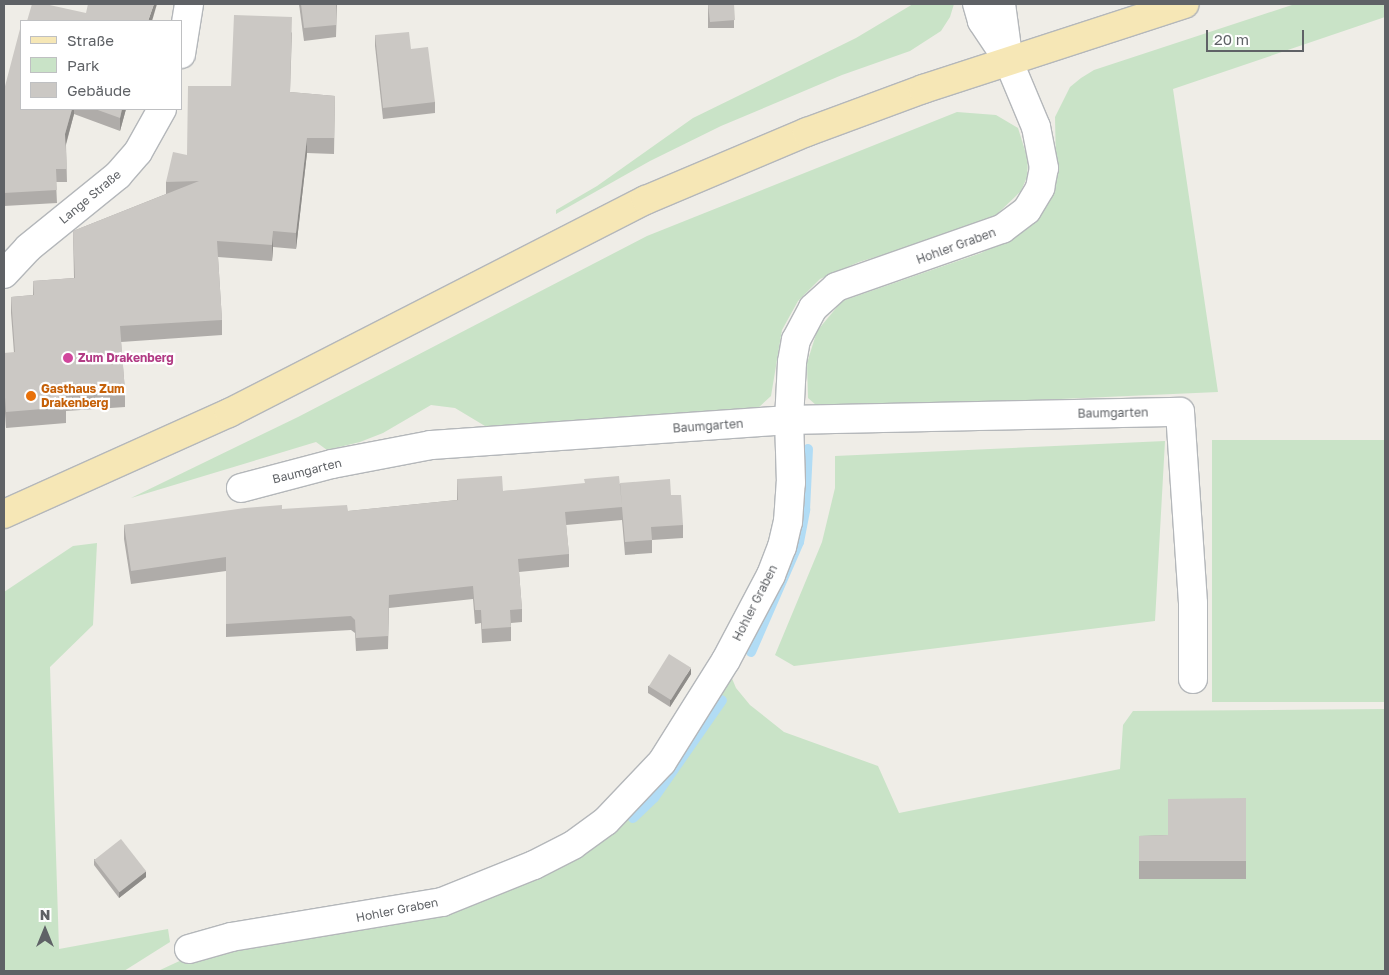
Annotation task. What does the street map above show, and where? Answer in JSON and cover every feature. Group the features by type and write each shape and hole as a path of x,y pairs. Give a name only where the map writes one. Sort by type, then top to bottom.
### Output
{"main road":[{"path":"4,514 229,413 646,200 808,132 1008,60 1185,4"}],"street":[{"path":"182,48 189,4"},
{"name":"Hohler Graben","path":"189,949 231,937 442,902 534,865 573,844 606,821 662,762 691,721 772,575 788,522 789,387 796,340 813,308 826,294 852,281 1002,229 1022,215 1036,196 1043,173 1041,148 1036,127 1008,60 982,21 977,4"},
{"name":"Hohler Graben","path":"1001,4 1008,60"},
{"name":"Lange Straße","path":"4,274 28,248 118,175 138,152 161,110"},
{"name":"Baumgarten","path":"241,488 332,464 432,445 789,420 1180,412 1193,604 1193,679"}],"green space":[{"path":"913,4 954,4 950,17 941,31 910,51 842,75 721,126 650,161 556,214 556,210 597,186 693,118 856,38"},
{"path":"1295,4 1385,4 1385,17 1173,89 1218,392 832,409 816,405 808,398 807,363 817,331 842,301 981,253 1020,233 1034,219 1056,164 1055,117 1070,87 1081,78 1094,70"},
{"path":"957,112 996,115 1018,128 1028,160 1027,177 1021,191 995,216 973,228 859,262 820,279 798,301 782,330 771,396 757,409 490,429 455,408 431,405 383,433 360,442 327,450 316,442 131,498 298,417 647,236"},
{"path":"1212,440 1385,440 1385,702 1212,702"},
{"path":"1165,441 1155,621 794,666 775,655 822,542 835,488 835,456"},
{"path":"97,543 93,625 50,667 59,949 168,929 170,942 124,971 4,971 4,592 73,546"},
{"path":"728,669 736,688 750,705 784,732 878,766 899,813 1120,769 1123,725 1133,711 1385,709 1385,971 158,971 201,951 546,869"}],"building":[{"path":"32,4 45,4 86,13 88,4 154,4 148,20 27,20"},
{"path":"301,4 336,4 336,25 304,28"},
{"path":"708,4 734,4 735,20 710,22"},
{"path":"234,15 292,17 290,92 335,96 334,138 307,138 296,233 273,231 272,245 217,241 222,320 120,326 125,391 65,396 66,407 6,412 4,353 15,352 11,297 34,295 33,281 75,278 73,231 199,181 166,182 173,152 187,155 188,86 231,86"},
{"path":"20,29 20,110 72,110 65,134 67,169 56,169 57,190 4,193 4,90"},
{"path":"409,32 411,49 428,47 435,102 383,108 375,35"},
{"path":"98,110 122,110 120,118"},
{"path":"502,476 503,491 585,483 584,479 619,476 622,506 620,483 670,479 671,495 681,495 683,525 651,527 652,540 625,542 622,507 565,512 569,554 518,559 522,609 510,610 511,627 482,629 481,610 475,610 473,586 389,595 388,636 356,638 355,620 351,616 226,624 226,557 131,571 124,525 245,508 282,505 282,509 347,505 348,511 458,500 457,479"},
{"path":"669,654 691,668 671,700 649,686"},
{"path":"1246,798 1246,861 1139,861 1139,836 1168,835 1168,799"},
{"path":"121,839 146,871 119,892 94,860"}],"waterway":[{"path":"751,652 799,542 805,510 808,449"},
{"path":"633,818 654,798 722,700"}],"place":[{"name":"Zum Drakenberg","path":"68,358"},
{"name":"Gasthaus Zum Drakenberg","path":"31,396"}]}
